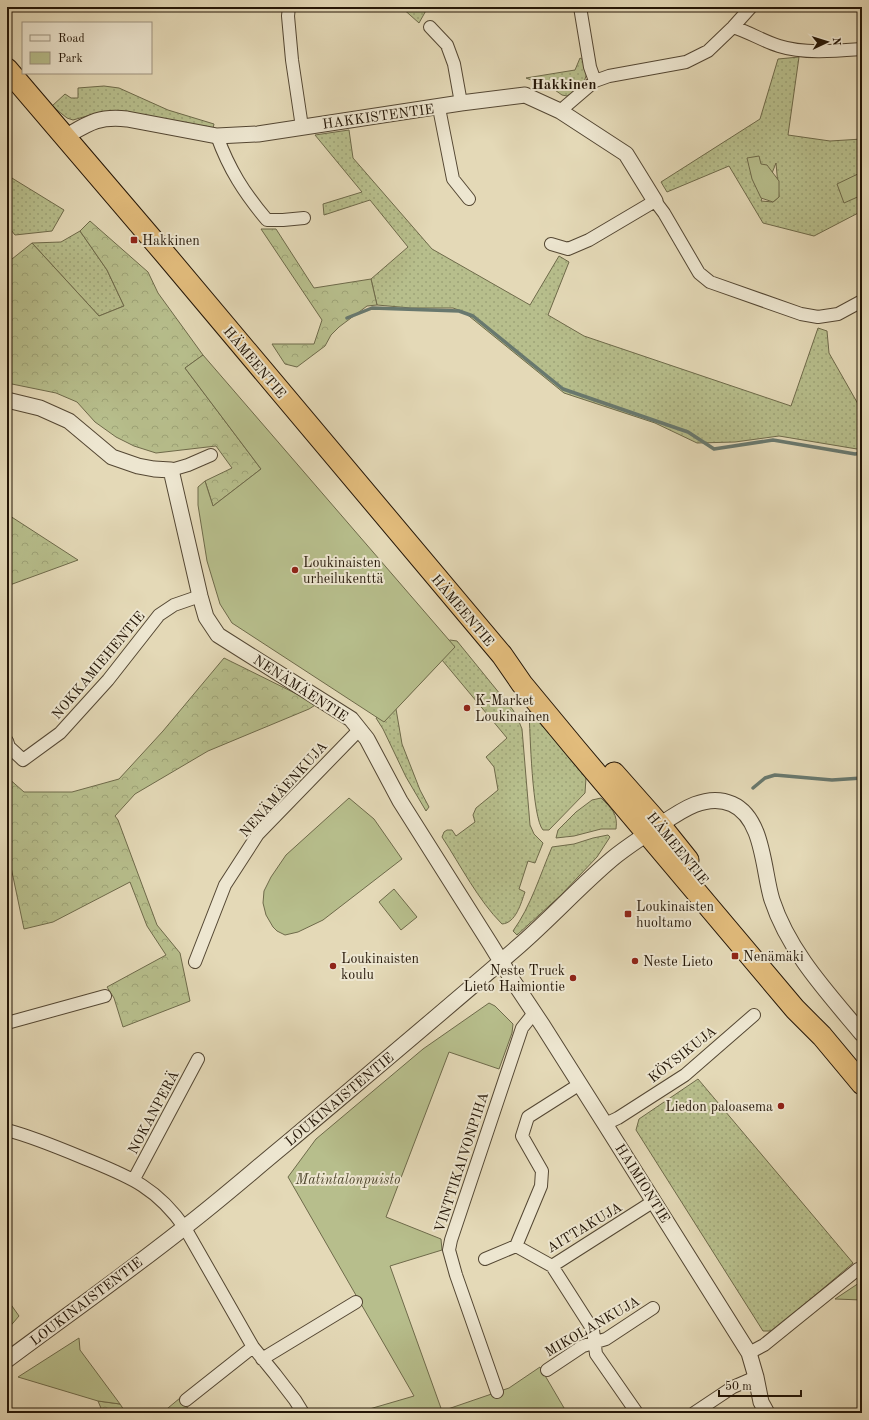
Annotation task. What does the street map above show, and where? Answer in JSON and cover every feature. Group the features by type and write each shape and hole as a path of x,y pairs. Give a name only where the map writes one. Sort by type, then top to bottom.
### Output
{"highway":[{"name":"HÄMEENTIE","path":"7,69 165,254 502,655 535,684 654,830 795,993 804,1005 822,1036 862,1084"}],"street":[{"path":"289,7 288,16 292,60 302,127"},
{"path":"580,7 590,67 595,81"},
{"path":"560,111 595,81 609,76 686,62 708,51 751,7"},
{"path":"430,27 447,45 454,64 461,103"},
{"path":"733,27 780,46 805,50 862,49"},
{"name":"HAKKISTENTIE","path":"65,138 88,123 114,118 127,119 218,136 258,134 438,108 461,103 525,95 560,111 626,154 655,201"},
{"path":"438,108 453,180 469,199"},
{"path":"218,136 225,157 236,179 266,220 304,218"},
{"path":"551,244 568,249 589,240 655,201 664,213 699,273 710,282 801,314 818,317 838,314 862,301"},
{"path":"7,400 40,408 69,421 112,457 138,466 171,470 188,465 211,455"},
{"name":"NENÄMÄENTIE","path":"171,470 206,617 218,634 351,719 360,728 367,738 400,801 501,961"},
{"name":"NOKKAMIEHENTIE","path":"7,741 9,747 23,760 54,737 108,680 159,615 174,605 200,596"},
{"name":"NENÄMÄENKUJA","path":"195,962 225,885 258,834 360,728"},
{"name":"LOUKINAISTENTIE","path":"7,1360 185,1228 501,961 620,852 698,803 709,801 729,802 739,807 746,814 758,836 771,897 788,936 815,976 862,1034"},
{"name":"HAIMIONTIE","path":"501,961 749,1353 761,1402 767,1413"},
{"path":"7,1023 105,996"},
{"name":"VINTTIKAIVONPIHA","path":"496,1392 456,1275 449,1250 451,1240 522,1028 534,1013"},
{"name":"KÖYSIKUJA","path":"605,1124 624,1114 684,1075 754,1015"},
{"name":"NOKANPERÄ","path":"134,1179 198,1059"},
{"path":"485,1259 516,1246 541,1186 542,1170 522,1136 528,1117 580,1084"},
{"path":"7,1130 49,1144 134,1179 164,1202 175,1213 185,1228 253,1347 295,1400 302,1413"},
{"name":"AITTAKUJA","path":"516,1246 552,1266 654,1201"},
{"path":"552,1266 593,1330 596,1354 637,1413"},
{"path":"749,1353 764,1345 858,1269"},
{"path":"262,1359 356,1302"},
{"name":"MIKOLANKUJA","path":"547,1370 583,1346 606,1339 653,1308"},
{"path":"186,1400 253,1347"},
{"path":"694,1413 733,1387 756,1377"}],"green space":[{"path":"401,7 428,7 419,23"},
{"path":"799,57 788,135 830,141 862,139 862,211 814,236 763,223 729,166 667,192 661,182 760,119 778,59","holes":["776,163 779,197 773,202 761,201"]},
{"path":"580,58 585,61 587,73 584,82 567,96 562,95 552,88 526,78 575,70"},
{"path":"104,86 119,88 168,110 214,124 213,128 121,113 101,112 73,120 67,118 52,106 65,94 71,98 78,98 78,88"},
{"path":"349,130 353,158 432,249 530,305 559,256 569,262 548,315 584,336 791,406 818,328 827,331 829,353 862,411 862,447 857,449 779,436 735,442 697,443 655,423 564,393 464,312 453,308 411,308 377,305 371,279 408,247 370,200 324,215 323,204 362,192 315,135"},
{"path":"759,156 761,164 767,165 779,181 779,197 773,202 761,198 752,179 747,158"},
{"path":"862,172 862,195 844,203 837,184"},
{"path":"7,175 64,210 52,231 15,235 7,225"},
{"path":"90,221 148,272 158,293 203,355 185,368 261,469 213,506 205,481 232,468 216,446 156,453 134,446 116,437 95,422 77,402 56,393 7,383 7,263 32,243 99,316 124,306 107,270 80,231"},
{"path":"261,229 276,229 314,288 371,279 377,305 367,306 339,327 331,335 325,346 297,367 285,364 272,344 314,344 322,320"},
{"path":"80,231 107,270 124,306 99,316 32,243 61,242"},
{"path":"203,355 455,647 384,722 232,623 220,604 207,561 198,505 198,487 205,481 213,506 261,469 185,368"},
{"path":"7,514 78,560 7,586"},
{"path":"450,640 457,641 513,710 518,719 522,729 530,825 534,834 543,843 535,863 528,861 519,889 525,892 520,907 511,920 502,924 477,894 442,837 444,832 447,830 452,830 456,836 475,822 473,815 476,808 498,790 494,767 486,757 507,738 442,660 396,709 402,744 420,790 429,807 426,811 406,777 383,729 376,718 446,642"},
{"path":"224,658 317,704 309,709 208,751 135,794 115,816 118,820 157,925 180,953 190,1001 123,1027 114,998 107,987 166,955 147,926 130,882 53,922 24,929 7,848 7,777 24,792 72,792 119,779 163,731"},
{"path":"529,711 586,778 585,793 549,830 543,830 539,822 536,809 532,774"},
{"path":"349,798 374,819 402,859 323,920 298,932 285,935 277,931 266,915 263,903 264,891 271,877 286,855"},
{"path":"601,798 608,805 615,816 616,829 601,829 574,836 556,838 558,830 576,812 592,800"},
{"path":"608,835 610,837 597,857 561,895 517,935 513,931 530,901 552,847 574,844"},
{"path":"394,889 417,917 401,930 379,902"},
{"name":"Matintalonpuisto","path":"489,1003 495,1006 513,1024 512,1033 499,1069 449,1052 386,1217 441,1239 442,1250 390,1266 442,1411 509,1388 540,1367 567,1413 364,1413 366,1410 414,1396 288,1177 316,1139 423,1049"},
{"path":"698,1079 853,1263 773,1331 763,1331 636,1130 639,1119"},
{"path":"862,1281 862,1300 835,1299"},
{"path":"7,1299 19,1316 7,1330"},
{"path":"79,1338 80,1350 120,1404 98,1401 18,1377"},
{"path":"180,1398 190,1411 187,1413 162,1413"},
{"path":"98,1401 120,1404 126,1413 103,1413"}],"waterway":[{"path":"347,318 372,308 459,311 473,316 563,389 688,432 714,449 773,440 855,454 862,453"},
{"path":"753,788 765,778 775,775 832,780 862,778"}],"place":[{"name":"Hakkinen","path":"134,240"},
{"name":"Loukinaisten urheilukenttä","path":"295,570"},
{"name":"K-Market Loukinainen","path":"467,708"},
{"name":"Loukinaisten huoltamo","path":"628,914"},
{"name":"Nenämäki","path":"735,956"},
{"name":"Neste Lieto","path":"635,961"},
{"name":"Loukinaisten koulu","path":"333,966"},
{"name":"Neste Truck Lieto Haimiontie","path":"573,978"},
{"name":"Liedon paloasema","path":"781,1106"}],"district":[{"name":"Hakkinen","path":"564,84"}]}
